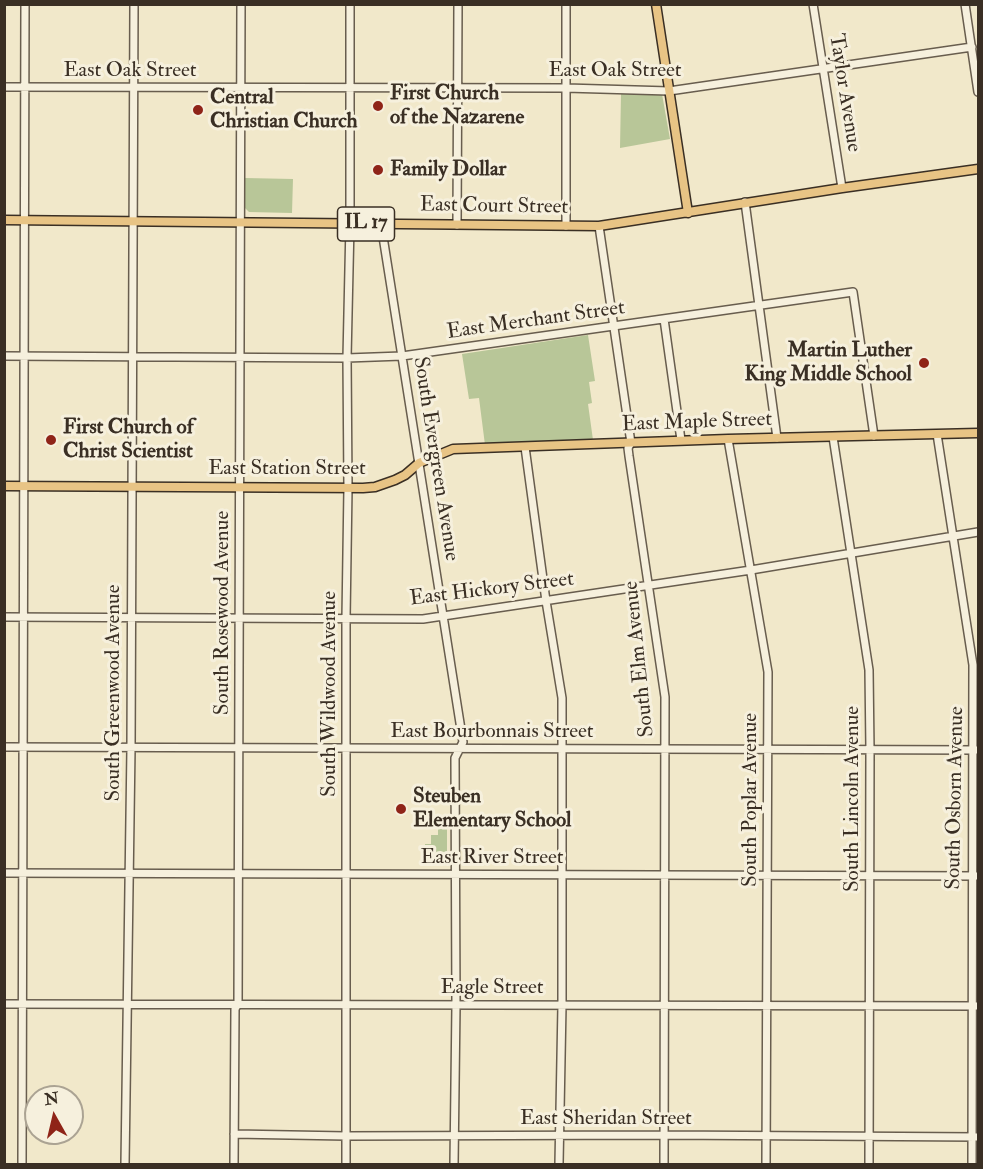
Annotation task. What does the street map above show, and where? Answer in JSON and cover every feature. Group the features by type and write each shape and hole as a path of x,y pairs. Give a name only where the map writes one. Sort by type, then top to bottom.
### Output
{"main road":[{"path":"656,4 688,213"},
{"name":"East Court Street","path":"4,220 599,226 745,202 978,169"},
{"name":"East Maple Street","path":"419,463 453,449 681,440 978,433"},
{"name":"East Station Street","path":"4,486 375,487 405,475 419,463"}],"street":[{"path":"22,1164 25,4"},
{"name":"South Greenwood Avenue","path":"125,1164 131,748 134,4"},
{"name":"South Rosewood Avenue","path":"234,1164 239,874 241,4"},
{"name":"South Wildwood Avenue","path":"346,1164 346,618 350,4"},
{"path":"457,225 458,4"},
{"path":"566,4 566,226"},
{"name":"Taylor Avenue","path":"813,4 842,188"},
{"path":"965,4 978,92"},
{"name":"East Oak Street","path":"4,87 566,88 669,91 972,47"},
{"path":"745,202 777,438"},
{"name":"South Evergreen Avenue","path":"381,224 463,742 455,758 454,1164"},
{"name":"South Elm Avenue","path":"599,226 631,443 628,448 629,456 665,697 664,1164"},
{"name":"East Merchant Street","path":"4,356 347,358 402,356 853,292 874,436"},
{"path":"664,320 681,440"},
{"name":"South Osborn Avenue","path":"937,434 973,665 976,750 975,1137 972,1164"},
{"name":"South Lincoln Avenue","path":"832,437 869,670 869,1164"},
{"name":"South Poplar Avenue","path":"728,439 768,672 766,1164"},
{"path":"525,447 562,698 562,1005 559,1164"},
{"name":"East Hickory Street","path":"4,617 423,619 751,570 978,532"},
{"name":"East Bourbonnais Street","path":"4,747 976,750"},
{"name":"East River Street","path":"4,873 975,876"},
{"name":"Eagle Street","path":"4,1004 975,1006"},
{"name":"East Sheridan Street","path":"234,1134 975,1137"}],"green space":[{"path":"621,94 662,94 670,139 620,148"},
{"path":"245,178 293,179 292,213 249,212 245,208"},
{"path":"588,335 595,381 589,382 592,403 588,404 593,440 485,445 479,398 469,399 462,354"},
{"path":"438,823 447,823 447,855 425,855 425,844 431,844 431,835 438,835"}],"place":[{"name":"First Church of the Nazarene","path":"378,106"},
{"name":"Central Christian Church","path":"198,110"},
{"name":"Family Dollar","path":"378,170"},
{"name":"Martin Luther King Middle School","path":"924,363"},
{"name":"First Church of Christ Scientist","path":"51,440"},
{"name":"Steuben Elementary School","path":"401,809"}]}
